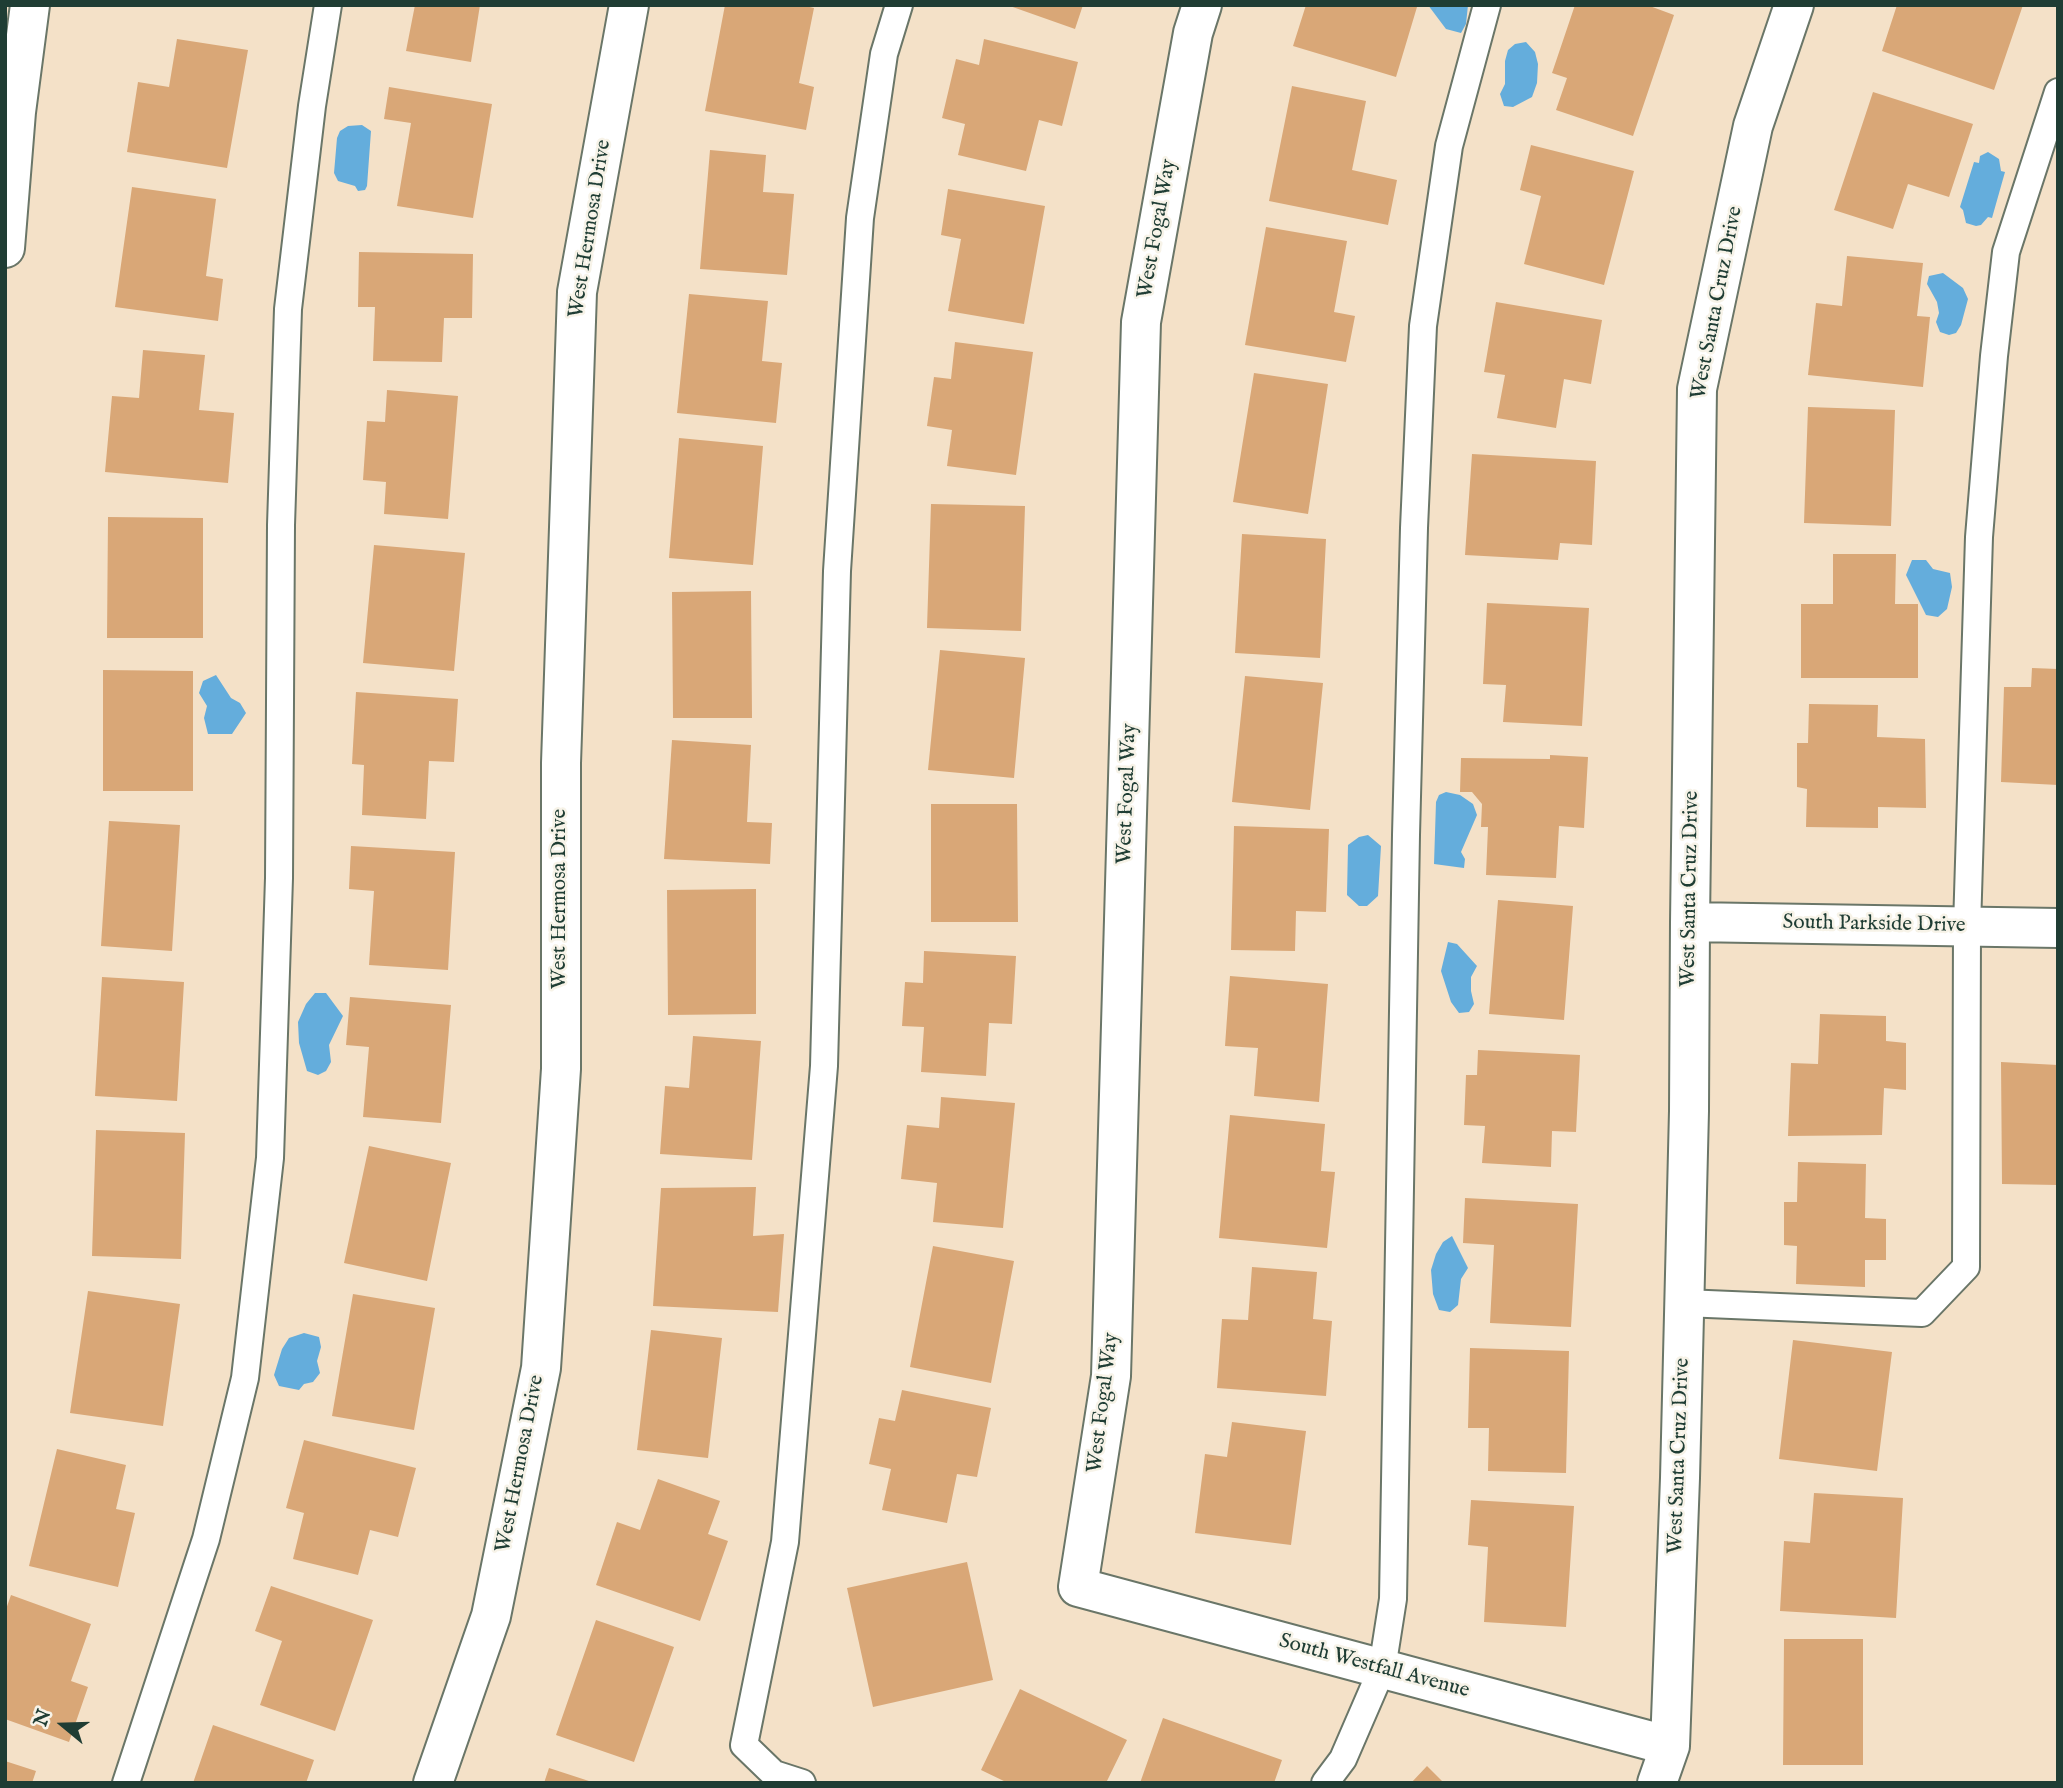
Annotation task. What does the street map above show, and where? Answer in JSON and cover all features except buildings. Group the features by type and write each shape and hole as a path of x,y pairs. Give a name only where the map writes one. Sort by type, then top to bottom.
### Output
{"street":[{"path":"5,248 16,112 30,5"},
{"name":"West Hermosa Drive","path":"433,1783 491,1616 541,1368 561,1069 561,763 577,292 629,5"},
{"name":"West Fogal Way","path":"1078,1587 1111,1376 1141,322 1193,33 1202,5"},
{"name":"West Santa Cruz Drive","path":"1657,1783 1670,1746 1684,1303 1689,1111 1697,389 1753,126 1794,5"},
{"name":"South Parkside Drive","path":"1690,922 2058,928"},
{"name":"South Westfall Avenue","path":"1078,1587 1670,1746"}],"lane":[{"path":"126,1783 206,1539 245,1378 270,1158 279,878 281,525 288,309 312,106 328,5"},
{"path":"802,1783 774,1774 744,1745 785,1542 824,1066 837,571 860,218 884,54 899,5"},
{"path":"1325,1783 1343,1759 1382,1669 1393,1599 1406,835 1414,528 1423,326 1449,146 1487,5"},
{"path":"1684,1303 1922,1313 1966,1267 1967,927 1979,537 1994,356 2006,252 2058,92"}],"water":[{"path":"1428,5 1468,5 1466,24 1461,33 1446,29"},
{"path":"1526,42 1535,52 1538,64 1537,83 1532,97 1513,107 1504,106 1500,94 1505,84 1508,50 1515,44"},
{"path":"362,125 371,131 367,186 365,190 358,191 355,186 338,181 334,173 340,131 348,126"},
{"path":"1988,152 1999,159 2001,171 2005,172 1992,218 1988,217 1981,225 1976,226 1966,223 1960,207 1974,162 1979,163 1980,156"},
{"path":"1943,273 1963,288 1968,299 1961,325 1956,333 1949,335 1940,332 1936,322 1939,313 1937,302 1927,284 1929,276"},
{"path":"1912,560 1926,560 1933,569 1950,573 1952,587 1947,609 1938,617 1926,615 1906,575"},
{"path":"216,675 231,698 240,703 246,713 232,734 208,734 204,718 207,706 199,693 203,681"},
{"path":"1446,792 1460,795 1473,804 1477,815 1461,852 1465,859 1464,868 1434,864 1436,802 1439,795"},
{"path":"1368,835 1381,846 1378,896 1367,906 1359,906 1347,895 1348,845 1359,837"},
{"path":"1448,942 1457,944 1477,966 1471,977 1474,1004 1469,1012 1459,1013 1451,1002 1441,971"},
{"path":"315,993 326,993 343,1016 329,1045 331,1062 326,1071 318,1075 307,1071 299,1043 298,1022 306,1004"},
{"path":"1452,1236 1468,1268 1461,1279 1458,1305 1450,1312 1439,1310 1433,1294 1431,1270 1443,1242"},
{"path":"304,1333 319,1337 321,1347 317,1361 320,1373 313,1382 304,1384 299,1390 279,1386 274,1375 282,1349 289,1338"}]}
